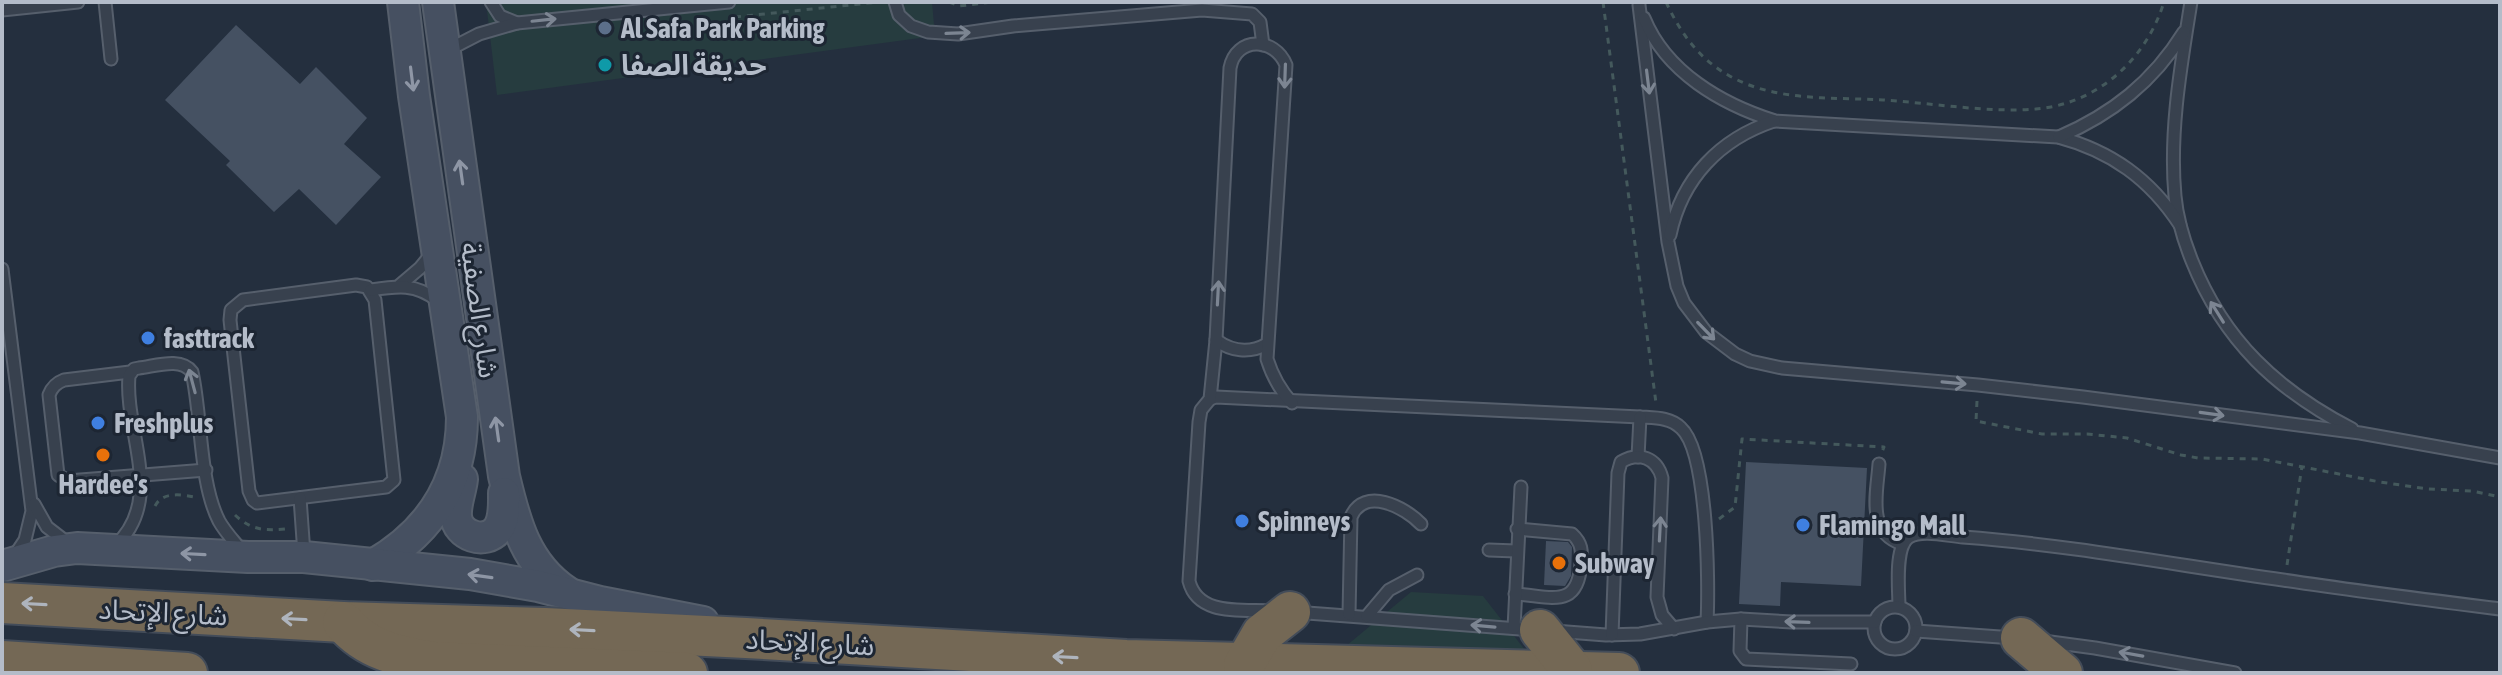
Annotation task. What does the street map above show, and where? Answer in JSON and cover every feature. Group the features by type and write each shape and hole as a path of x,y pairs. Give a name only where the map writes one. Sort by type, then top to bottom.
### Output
{"highway":[{"name":"شارع الإتحاد","path":"4,578 343,622 545,628 1126,660 1572,670 1615,654"},
{"path":"1244,665 1262,634 1290,612"},
{"path":"343,622 367,644 434,662 687,673"},
{"path":"1527,629 1572,670"},
{"path":"2021,638 2062,673"},
{"name":"شارع الإتحاد","path":"2,661 187,673"}],"main road":[{"name":"شارع الصفية","path":"438,2 504,476 516,524 531,558 549,578 573,595"},
{"name":"شارع الصفية","path":"373,565 403,546 439,506 462,445 462,417 449,320 402,4"},
{"path":"462,445 462,477 455,515 458,526 466,534 483,538 498,529 504,508 504,476"},
{"path":"4,578 54,551 77,548 304,557 492,577 692,619 746,638"}],"lane":[{"path":"2,10 78,2"},
{"path":"105,2 111,59"},
{"path":"491,2 500,16 517,23"},
{"path":"444,53 479,34 517,23 729,2"},
{"path":"895,2 899,15 911,26 928,32 958,34 1013,26 1202,10 1252,14 1260,22 1263,45"},
{"path":"2191,2 2178,98 2175,197 2180,225 2199,278 2212,303 2245,350 2288,391 2360,433"},
{"path":"1639,3 1649,30 1663,49 1697,83 1734,106 1775,121 2058,137 2100,151 2137,174 2168,206 2180,225"},
{"path":"1639,3 1672,269 1684,303 1706,332 1735,354 1765,366 1978,385 2360,433 2500,458"},
{"path":"2058,137 2102,116 2141,86 2158,69 2187,29"},
{"path":"1210,399 1232,59 1242,47 1263,45 1276,49 1286,65 1267,359 1283,394 1292,403"},
{"path":"1668,242 1680,201 1703,165 1736,138 1775,121"},
{"path":"400,285 420,268 438,246"},
{"path":"2,269 31,496 30,526 4,578"},
{"path":"371,290 375,300 394,480 386,487 262,503 253,500 250,496 231,310 243,300 356,285 371,290 400,285 430,295 449,320"},
{"path":"1216,340 1242,350 1267,344"},
{"path":"206,470 68,481 60,478 49,395 55,385 64,380 179,363 189,368 194,378 214,508 221,524 248,557"},
{"path":"112,549 129,531 137,509 141,475 128,381 130,372"},
{"path":"1707,622 1706,527 1697,464 1692,443 1682,428 1670,421 1640,417 1292,403 1216,397 1210,399 1201,410 1189,572 1191,589 1210,607 1349,614 1527,629 1615,654 1674,629 1707,622 1741,619 1875,622"},
{"path":"1638,457 1640,417"},
{"path":"1615,654 1618,467 1626,458 1651,460 1662,478 1657,597 1662,615 1674,629"},
{"path":"1879,464 1877,519 1889,538 1902,544"},
{"path":"1521,487 1515,594 1527,629"},
{"path":"31,496 47,527 77,548"},
{"path":"300,498 304,557"},
{"path":"1349,614 1351,517 1354,509 1368,501 1390,503 1407,511 1421,524"},
{"path":"1515,594 1558,597 1570,594 1579,584 1582,553 1578,539 1572,534 1517,529"},
{"path":"1899,607 1899,553 1902,544 1917,534 2007,540 2500,609"},
{"path":"1489,550 1516,551"},
{"path":"1367,616 1389,590 1417,575"},
{"path":"1899,607 1914,619 1916,631 1914,638 1904,647 1891,649 1876,636 1875,622 1884,610 1899,607"},
{"path":"1741,619 1740,651 1746,659 1851,664"},
{"path":"1916,631 2021,638 2235,673"}],"path":[{"path":"727,18 880,2"},
{"path":"949,2 959,6 993,2"},
{"path":"1603,2 1658,418"},
{"path":"1666,2 1690,44 1701,56 1727,75 1763,90 1801,96 2016,110 2056,106 2076,100 2111,80 2140,51 2151,34 2164,2"},
{"path":"1978,385 1976,421 2042,434 2127,438 2198,458 2262,459 2380,482 2472,491 2500,497"},
{"path":"1706,527 1735,507 1742,439 1884,447 1879,464"},
{"path":"2284,580 2302,466"},
{"path":"137,509 153,510 158,499 164,496 189,496 198,501"},
{"path":"233,513 244,524 265,531 302,527"}],"green space":[{"name":"حديقة الصفا","path":"486,2 932,2 935,36 497,95"},
{"path":"1411,592 1483,596 1532,659 1340,651"}],"building":[{"path":"236,25 300,84 316,67 367,118 344,144 381,177 336,225 299,189 274,212 226,165 230,161 165,100"},
{"name":"Flamingo Mall","path":"1746,462 1867,468 1861,586 1781,582 1780,606 1739,604"},
{"name":"Subway","path":"1546,541 1568,542 1572,547 1571,576 1565,586 1544,585"}],"place":[{"name":"Al Safa Park Parking","path":"605,28"},
{"name":"حديقة الصفا","path":"605,65"},
{"name":"fasttrack","path":"148,338"},
{"name":"Freshplus","path":"98,423"},
{"name":"Hardee's","path":"103,455"},
{"name":"Spinneys","path":"1242,521"},
{"name":"Flamingo Mall","path":"1803,525"},
{"name":"Subway","path":"1559,563"}]}
